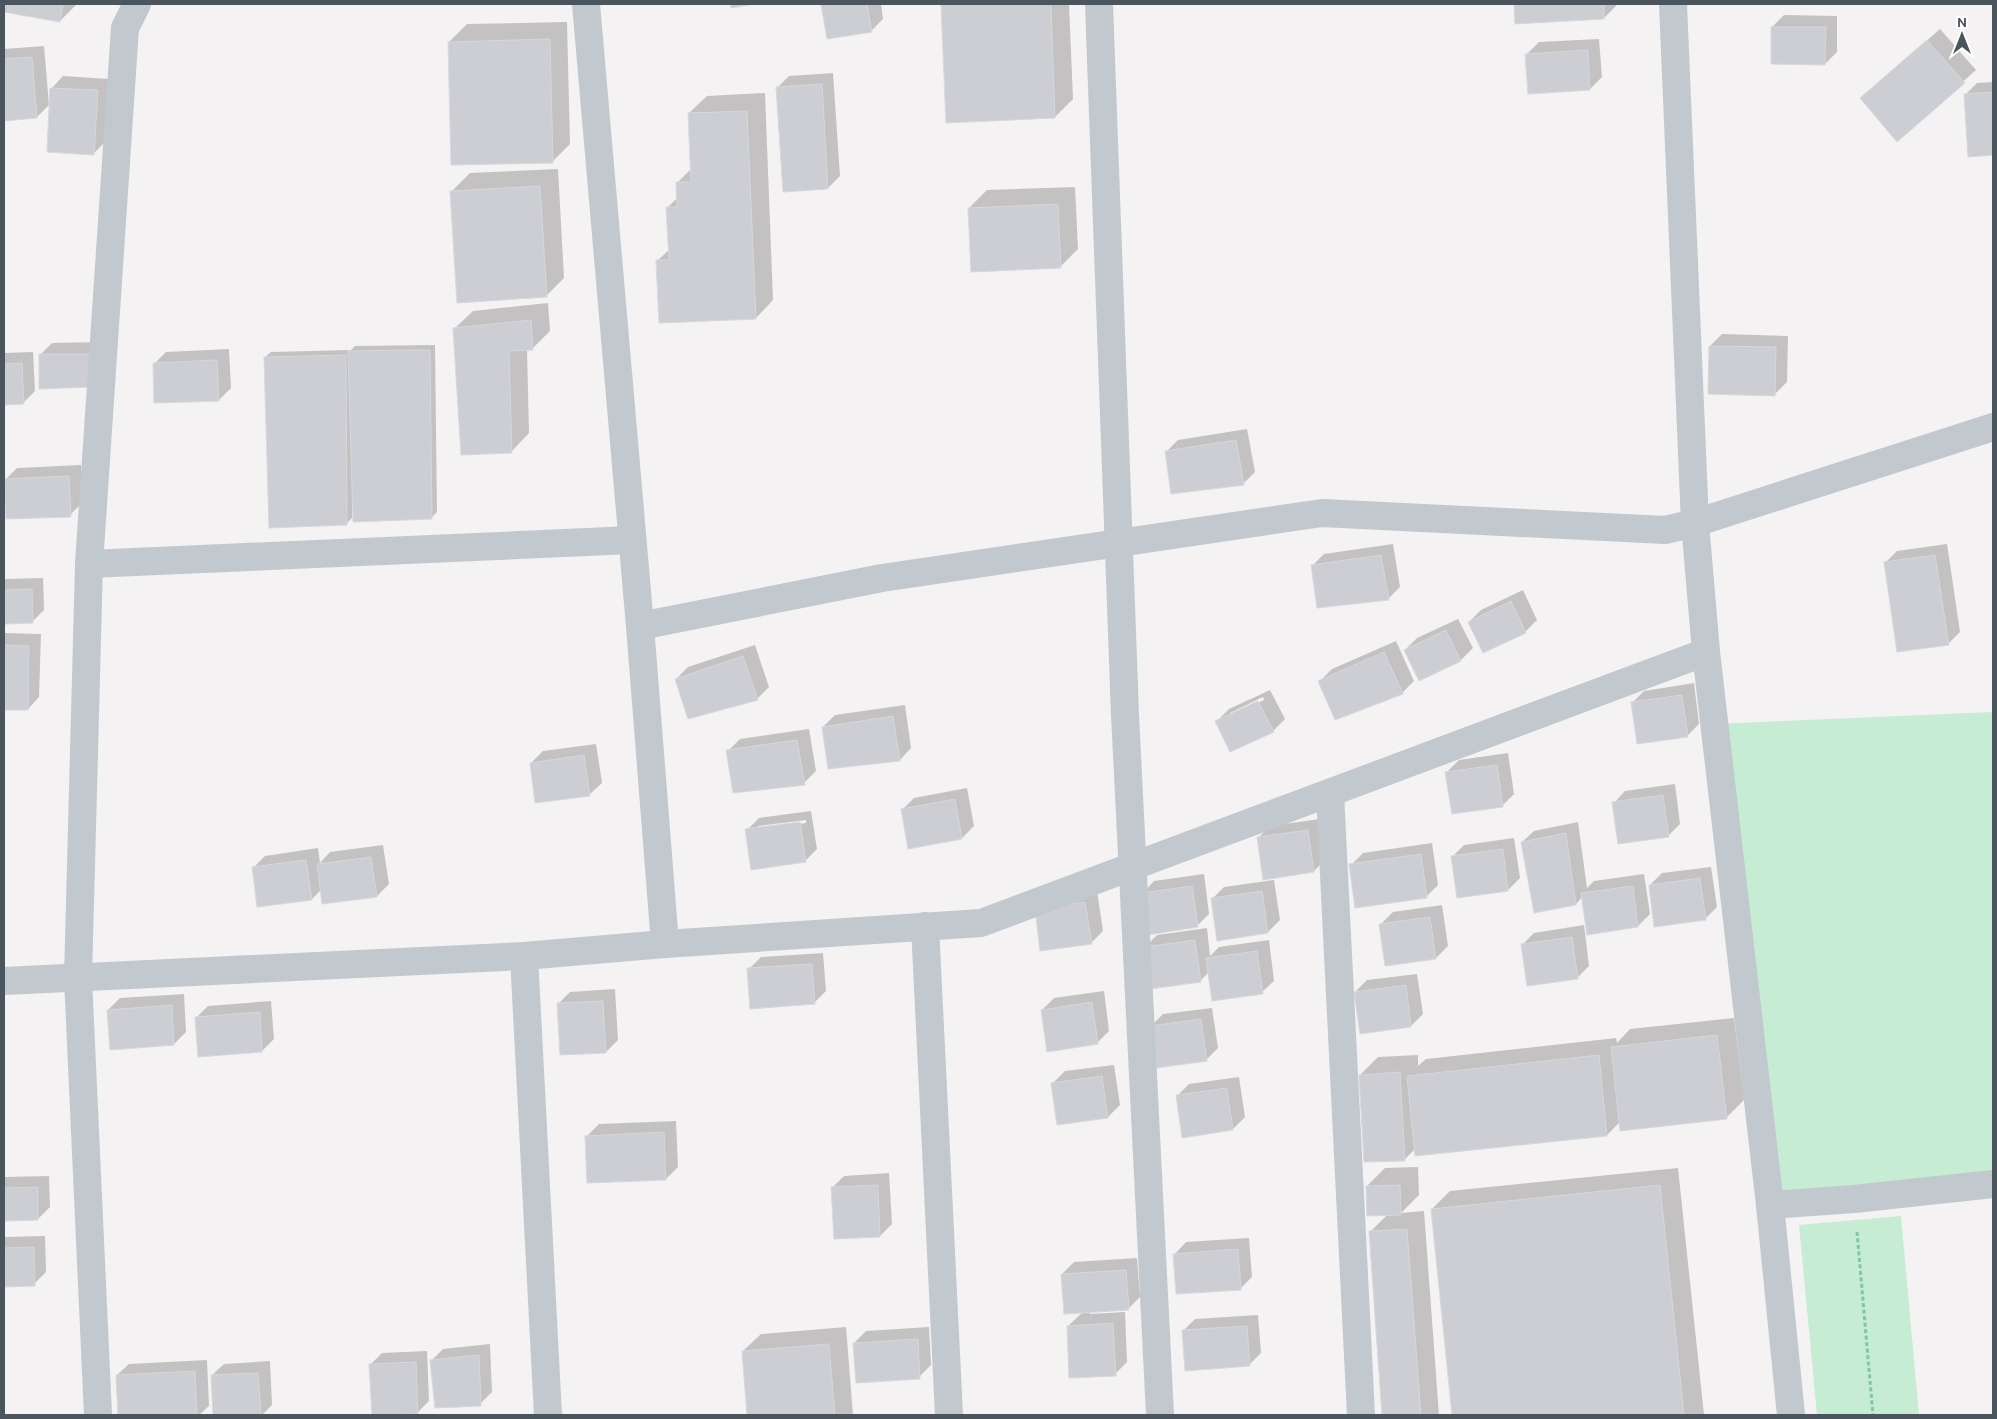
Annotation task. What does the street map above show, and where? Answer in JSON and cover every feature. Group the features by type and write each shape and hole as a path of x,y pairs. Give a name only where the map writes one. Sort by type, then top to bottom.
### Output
{"street":[{"path":"98,1415 78,978 89,564 126,28 138,4"},
{"path":"586,4 640,626 665,944"},
{"path":"1099,4 1118,544 1132,868 1160,1415"},
{"path":"1673,4 1695,523 1706,652 1770,1205 1791,1415"},
{"path":"640,626 882,578 1322,513 1665,530 1695,523 1993,427"},
{"path":"89,564 632,540"},
{"path":"4,981 524,956 665,944 981,923 1706,652"},
{"path":"1330,794 1361,1415"},
{"path":"925,926 949,1415"},
{"path":"524,956 548,1415"},
{"path":"1770,1205 1854,1199 1993,1184"}],"path":[{"path":"1854,1199 1874,1415"}],"green space":[{"path":"1993,712 1993,1183 1770,1205 1715,724"},
{"path":"1901,1216 1919,1415 1817,1415 1799,1225"}],"building":[{"path":"4,4 63,4 60,22 4,12"},
{"path":"730,4 754,4 731,8"},
{"path":"821,4 867,4 872,32 827,39"},
{"path":"941,4 1051,4 1055,118 946,123"},
{"path":"1514,4 1604,4 1604,19 1515,24"},
{"path":"1771,27 1826,27 1825,65 1771,64"},
{"path":"550,39 553,163 451,165 448,42"},
{"path":"1927,40 1965,83 1897,142 1860,98"},
{"path":"1588,50 1590,90 1528,94 1525,54"},
{"path":"32,57 37,118 4,121 4,59"},
{"path":"822,84 828,189 783,192 776,87"},
{"path":"50,88 98,90 94,155 47,152"},
{"path":"1993,92 1993,155 1968,157 1964,94"},
{"path":"747,111 756,319 659,323 656,260 669,260 666,207 677,207 676,182 691,182 688,113"},
{"path":"540,186 547,297 457,303 450,191"},
{"path":"1058,204 1061,268 971,272 968,208"},
{"path":"531,320 533,350 509,351 512,453 461,455 453,328"},
{"path":"1709,346 1776,347 1775,396 1708,394"},
{"path":"430,350 432,519 353,522 348,351"},
{"path":"39,354 91,354 91,387 39,389"},
{"path":"346,355 347,525 269,528 264,357"},
{"path":"217,360 219,401 154,403 153,363"},
{"path":"22,363 24,404 4,405 4,364"},
{"path":"1236,440 1244,485 1171,494 1165,451"},
{"path":"69,476 71,517 6,519 4,479"},
{"path":"1381,555 1389,600 1317,608 1311,565"},
{"path":"1935,555 1949,645 1897,652 1884,562"},
{"path":"32,589 33,623 4,624 4,590"},
{"path":"1511,601 1526,633 1483,653 1468,622"},
{"path":"1446,630 1461,661 1419,681 1404,650"},
{"path":"4,645 29,646 28,710 4,710"},
{"path":"1384,652 1403,694 1335,720 1318,681"},
{"path":"743,656 758,700 688,719 675,679"},
{"path":"1682,695 1688,737 1637,744 1631,702"},
{"path":"1258,701 1274,732 1230,752 1215,721"},
{"path":"893,716 900,761 828,769 822,727"},
{"path":"797,740 805,785 733,793 726,750"},
{"path":"584,755 590,796 535,803 530,763"},
{"path":"1497,765 1503,807 1452,814 1445,772"},
{"path":"1663,795 1669,837 1618,844 1612,802"},
{"path":"955,799 962,839 908,849 901,809"},
{"path":"800,822 806,862 751,870 745,829"},
{"path":"1308,830 1314,872 1263,880 1257,837"},
{"path":"1566,833 1576,905 1534,913 1521,842"},
{"path":"1503,849 1508,891 1457,898 1451,856"},
{"path":"1421,854 1427,898 1355,908 1349,864"},
{"path":"371,857 377,897 322,904 317,864"},
{"path":"306,860 312,900 257,907 252,867"},
{"path":"1700,878 1706,920 1654,927 1649,885"},
{"path":"1192,886 1198,927 1147,935 1141,893"},
{"path":"1633,886 1638,927 1587,935 1581,893"},
{"path":"1262,891 1268,933 1217,941 1211,898"},
{"path":"1085,902 1092,944 1040,951 1035,909"},
{"path":"1430,917 1436,959 1385,966 1379,924"},
{"path":"1572,937 1578,979 1527,986 1521,944"},
{"path":"1195,940 1201,982 1150,989 1144,947"},
{"path":"1257,951 1263,994 1212,1001 1206,958"},
{"path":"812,964 815,1004 750,1009 747,968"},
{"path":"1406,985 1411,1027 1360,1034 1354,992"},
{"path":"603,1001 606,1053 560,1055 557,1003"},
{"path":"1092,1002 1098,1044 1047,1052 1041,1010"},
{"path":"172,1005 174,1045 110,1050 107,1010"},
{"path":"260,1012 262,1052 198,1057 195,1017"},
{"path":"1201,1019 1207,1061 1156,1068 1150,1026"},
{"path":"1717,1035 1727,1119 1620,1131 1611,1047"},
{"path":"1599,1055 1607,1136 1415,1156 1407,1076"},
{"path":"1400,1072 1405,1161 1364,1162 1359,1075"},
{"path":"1102,1076 1108,1118 1057,1125 1051,1083"},
{"path":"1227,1088 1233,1130 1182,1138 1176,1095"},
{"path":"664,1132 666,1180 587,1183 585,1136"},
{"path":"878,1185 880,1237 834,1239 831,1187"},
{"path":"1400,1185 1401,1215 1367,1216 1366,1186"},
{"path":"1660,1185 1684,1415 1452,1415 1431,1209"},
{"path":"38,1187 38,1220 4,1221 4,1188"},
{"path":"1407,1229 1421,1415 1382,1415 1369,1231"},
{"path":"34,1247 35,1286 4,1287 4,1248"},
{"path":"1238,1249 1241,1290 1176,1294 1173,1254"},
{"path":"1126,1270 1129,1310 1064,1314 1061,1274"},
{"path":"1113,1323 1116,1376 1069,1378 1067,1326"},
{"path":"1247,1326 1250,1366 1185,1371 1182,1330"},
{"path":"918,1339 920,1379 856,1383 853,1343"},
{"path":"829,1344 835,1415 747,1415 742,1351"},
{"path":"479,1355 481,1406 435,1408 430,1360"},
{"path":"416,1362 418,1414 372,1415 369,1364"},
{"path":"195,1371 197,1415 118,1415 116,1375"},
{"path":"258,1373 261,1415 213,1415 211,1375"}]}
